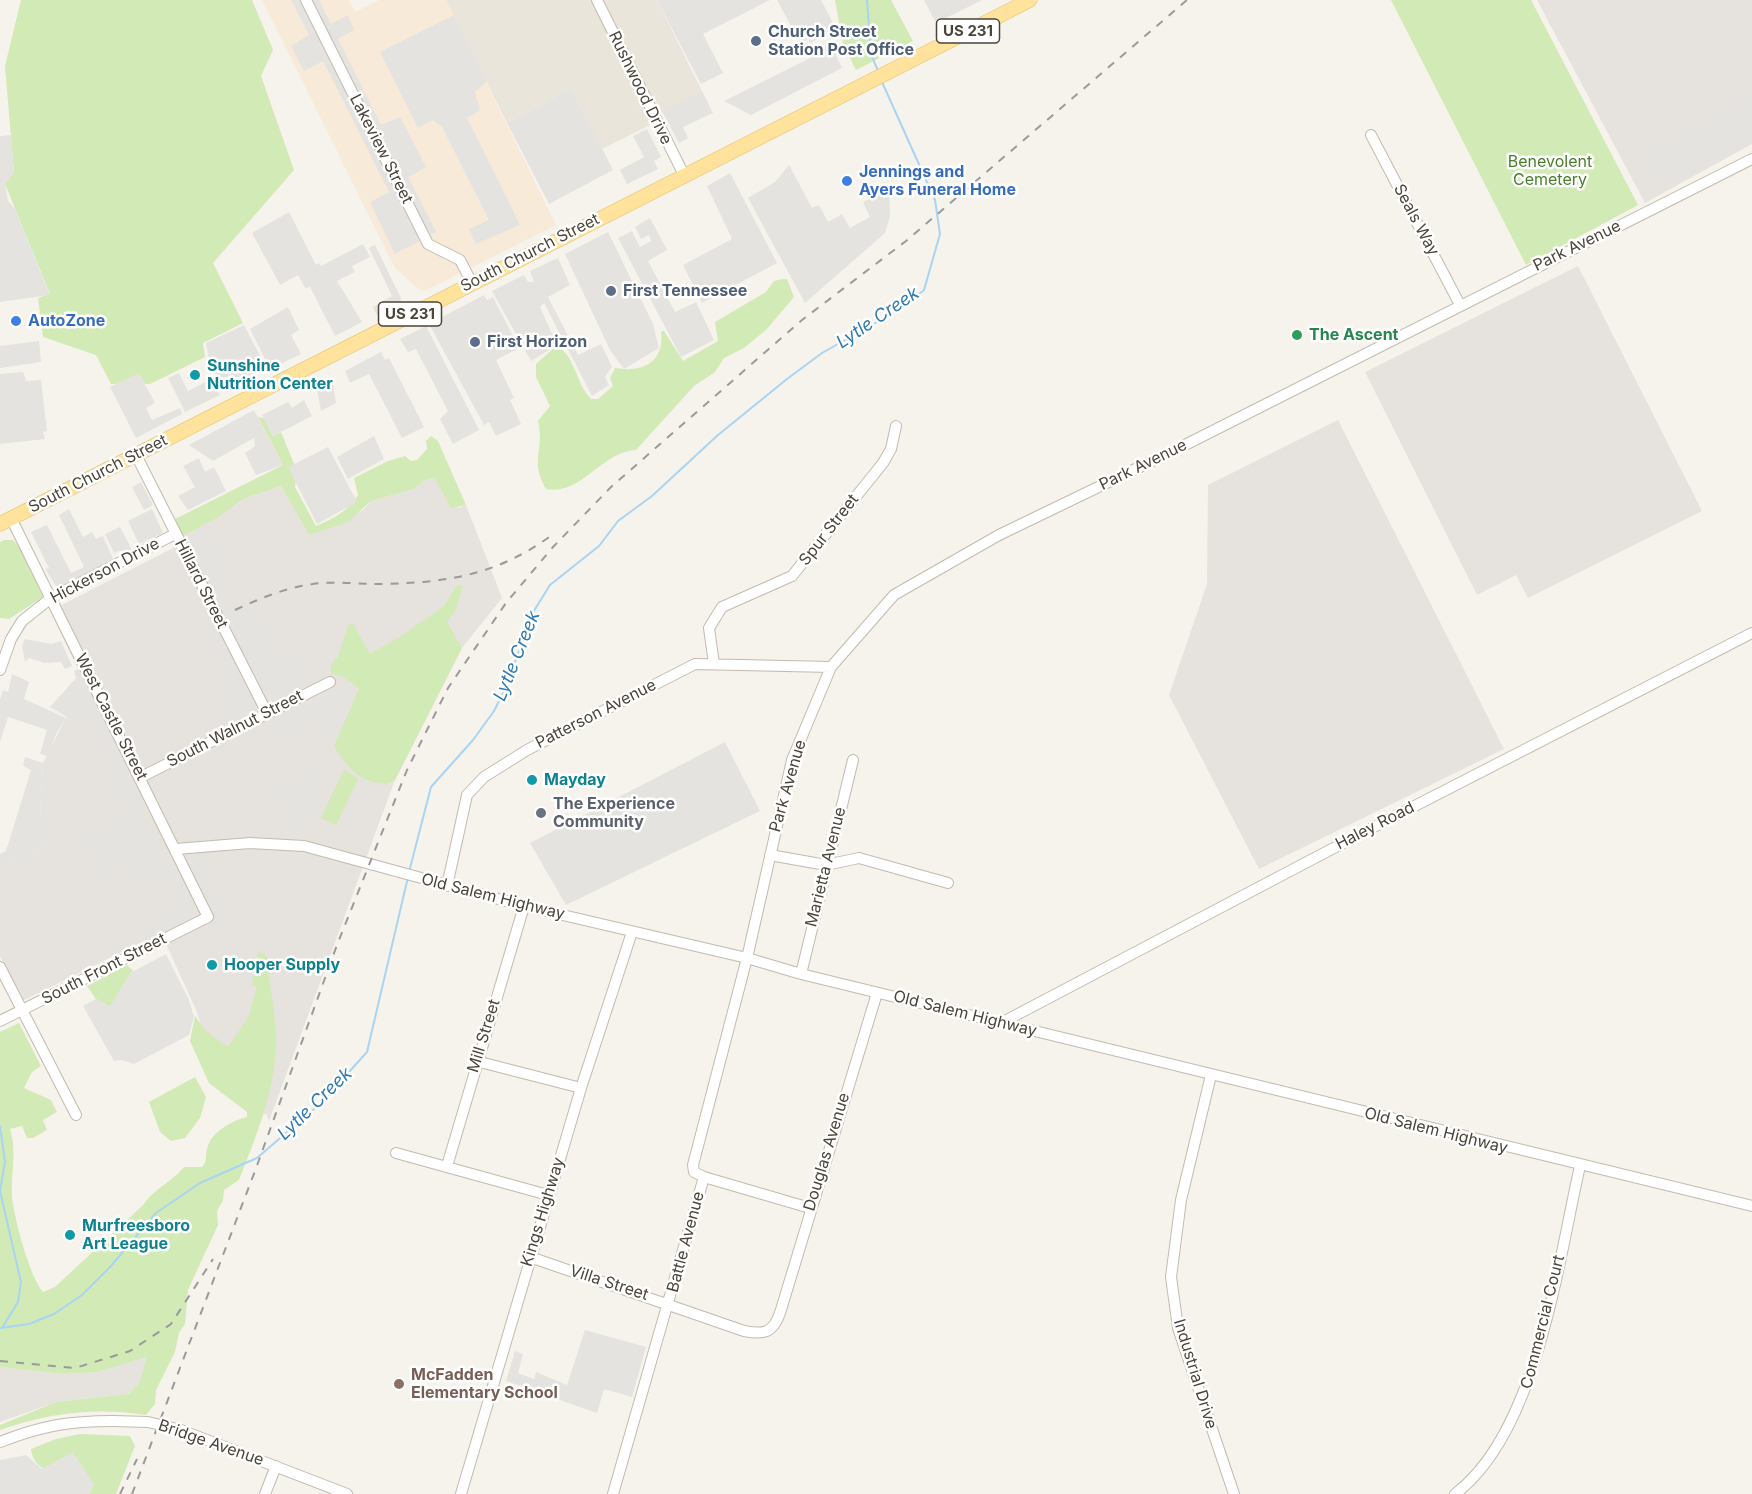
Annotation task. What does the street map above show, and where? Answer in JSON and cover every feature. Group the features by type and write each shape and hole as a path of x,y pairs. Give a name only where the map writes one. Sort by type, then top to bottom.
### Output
{"main road":[{"name":"South Church Street","path":"6,521 1030,0"}],"street":[{"name":"Lakeview Street","path":"306,0 428,244 460,260 472,283"},
{"name":"Rushwood Drive","path":"597,0 684,175"},
{"name":"Seals Way","path":"1371,135 1460,305"},
{"name":"Park Avenue","path":"747,958 792,760 831,667 894,595 975,548 1752,159"},
{"name":"Spur Street","path":"714,664 709,628 722,607 792,576 883,463 891,449 896,426"},
{"name":"Hillard Street","path":"136,455 267,713"},
{"name":"West Castle Street","path":"6,521 51,598 208,917"},
{"name":"Hickerson Drive","path":"0,670 11,639 22,621 51,598 175,534"},
{"name":"Haley Road","path":"1001,1023 1356,836 1752,633"},
{"name":"Patterson Avenue","path":"447,886 467,795 484,777 527,750 695,664 831,667"},
{"name":"South Walnut Street","path":"141,777 330,681"},
{"name":"Marietta Avenue","path":"801,974 853,760"},
{"name":"Old Salem Highway","path":"176,849 250,843 304,846 524,906 747,958 877,993 1580,1166 1752,1206"},
{"path":"770,855 826,865 859,858 948,883"},
{"name":"Mill Street","path":"447,1166 476,1061 524,906"},
{"name":"South Front Street","path":"0,1021 208,917"},
{"name":"Kings Highway","path":"461,1494 548,1195 632,932"},
{"name":"Battle Avenue","path":"613,1494 704,1177 694,1172 693,1165 747,958"},
{"path":"0,967 76,1115"},
{"name":"Douglas Avenue","path":"780,1313 877,993"},
{"path":"476,1061 581,1088"},
{"name":"Industrial Drive","path":"1211,1075 1181,1200 1171,1277 1178,1328 1234,1494"},
{"path":"396,1153 548,1195"},
{"name":"Commercial Court","path":"1455,1494 1485,1464 1524,1396 1544,1323 1580,1166"},
{"path":"704,1177 810,1208"},
{"name":"Villa Street","path":"530,1257 669,1303 744,1331 762,1334 776,1325 780,1313"},
{"name":"Bridge Avenue","path":"0,1442 32,1430 74,1420 148,1422 181,1430 340,1493"},
{"path":"265,1494 276,1466"}],"shaded area":[{"path":"262,0 349,0 355,12 379,0 446,0 556,225 425,291 420,290 395,268"},
{"path":"291,0 319,0 331,24 348,15 354,30 338,39 381,125 400,117 426,167 408,177 436,232 395,254 370,202 389,192 323,61 304,71 291,46 309,35"},
{"path":"446,0 657,0 702,91 648,119 650,125 602,149 571,88 507,123"},
{"path":"657,0 770,0 703,34 723,73 701,84"},
{"path":"777,0 821,0 836,29 810,43 808,39 800,43"},
{"path":"924,0 982,0 936,23"},
{"path":"1537,0 1752,0 1752,144 1645,203"},
{"path":"454,15 487,81 475,92 480,110 467,118 520,225 476,244 469,229 489,220 442,127 433,120 418,128 380,52"},
{"path":"831,44 842,68 751,115 724,101 816,55 815,51"},
{"path":"571,88 613,170 549,204 507,123"},
{"path":"702,91 713,113 683,127 688,138 679,143 662,111"},
{"path":"1752,94 1752,140 1664,186 1646,154"},
{"path":"647,129 661,157 654,161 658,169 627,184 620,170 644,157 633,136"},
{"path":"11,135 14,173 5,184 8,201 15,209 50,295 0,302 0,136"},
{"path":"789,165 812,208 819,205 828,222 842,214 850,228 870,217 863,202 889,188 890,216 885,233 805,303 748,198 775,182"},
{"path":"730,173 777,263 702,303 683,265 732,239 707,186"},
{"path":"289,212 316,265 319,263 321,266 363,244 370,257 352,266 355,272 337,281 362,322 335,336 310,287 305,288 298,275 280,285 252,233"},
{"path":"650,218 667,250 648,261 675,312 696,302 714,340 681,357 618,238 632,231 640,247 651,241 649,235 641,239 635,227"},
{"path":"608,232 653,324 659,348 624,369 610,350 565,254"},
{"path":"375,245 401,298 400,304 377,315 373,307 392,296 369,248"},
{"path":"558,258 570,285 548,297 578,355 601,344 612,367 605,377 609,385 592,396 544,303 540,307 557,345 531,361 492,291 524,275 528,282 534,282 530,271"},
{"path":"1578,266 1702,511 1528,598 1516,575 1477,595 1365,372"},
{"path":"484,295 487,300 493,297 519,348 496,360 514,398 510,400 521,424 496,436 489,422 484,425 429,324"},
{"path":"288,307 299,330 291,335 301,354 270,369 250,329"},
{"path":"244,325 266,367 222,390 209,359 206,343"},
{"path":"426,326 479,430 453,444 440,419 448,411 416,349 408,352 400,339"},
{"path":"39,341 41,362 0,368 0,346"},
{"path":"381,352 385,360 389,358 424,427 402,438 369,374 350,383 345,371"},
{"path":"23,372 26,381 41,380 47,431 43,432 45,439 0,444 0,374"},
{"path":"139,373 155,403 146,408 152,420 180,408 182,414 136,438 110,387"},
{"path":"179,373 188,391 212,379 220,395 185,412 168,378"},
{"path":"332,377 336,403 321,411 316,384"},
{"path":"304,400 312,416 273,436 262,415 288,402 292,408"},
{"path":"254,410 283,465 256,475 245,453 255,446 254,438 213,461 189,445"},
{"path":"1338,420 1504,749 1259,869 1169,695 1207,584 1208,485"},
{"path":"374,436 384,459 348,479 337,457"},
{"path":"328,447 357,502 317,524 288,467"},
{"path":"199,458 205,472 214,467 226,491 188,510 178,496 195,487 183,466"},
{"path":"435,478 458,508 466,505 502,598 462,648 395,780 269,1121 267,1115 221,1093 197,1012 161,933 22,1001 0,956 0,866 47,846 40,818 43,763 66,718 89,692 50,611 173,548 183,536 219,517 243,499 281,486 309,535 362,511 371,501 414,489 423,481"},
{"path":"141,482 153,505 144,510 132,487"},
{"path":"69,509 83,537 92,532 96,539 103,536 114,561 58,589 45,569 49,568 31,532 47,525 71,573 84,567 59,515"},
{"path":"152,509 163,533 139,544 128,521"},
{"path":"120,527 133,552 124,556 121,550 114,553 105,534"},
{"path":"209,527 235,581 212,593 186,538"},
{"path":"245,607 260,617 281,665 299,657 312,686 282,701 274,691 262,693 224,617"},
{"path":"213,624 254,710 232,722 215,687 225,683 222,676 227,673 205,629"},
{"path":"25,639 52,644 61,641 72,666 65,669 61,662 45,663 29,658 25,662 22,646"},
{"path":"78,669 89,692 67,717 50,707 76,678 74,671"},
{"path":"12,674 29,682 24,699 66,718 56,734 48,756 40,754 47,730 8,717 0,742 0,700 3,690 8,692"},
{"path":"350,683 355,693 334,734 326,739 315,720 279,736 271,721"},
{"path":"85,705 97,708 145,806 127,815 104,768 110,767 111,761 95,726 88,729 85,725 78,728 74,720"},
{"path":"725,742 760,811 566,905 530,843"},
{"path":"25,757 43,763 40,818 47,846 0,866 0,854 6,851 31,770 23,766"},
{"path":"326,761 329,767 303,831 294,829 273,789"},
{"path":"141,811 160,847 100,879 82,838"},
{"path":"196,854 232,926 224,930 189,862 190,857"},
{"path":"155,855 159,863 171,857 196,910 195,915 155,936 150,926 183,908 161,866 161,870 131,885 124,871"},
{"path":"166,954 189,1000 194,1017 189,1035 134,1064 121,1060 114,1061 83,1006 96,999 110,1007 130,973"},
{"path":"585,1330 646,1347 632,1397 604,1389 597,1413 506,1381 515,1351 523,1354 518,1373 534,1379 536,1372 567,1385"},
{"path":"147,1357 139,1383 129,1394 56,1402 0,1422 0,1367 63,1374 98,1372"},
{"path":"73,1452 94,1484 89,1494 0,1494 0,1460 26,1455 42,1469"}],"green space":[{"path":"21,0 252,0 273,50 261,76 294,170 213,263 243,323 203,343 205,357 150,384 111,384 96,355 43,337 38,298 50,294 5,184 14,173 5,66"},
{"path":"835,0 891,0 913,41 856,70 843,44"},
{"name":"Benevolent Cemetery","path":"1391,0 1531,0 1638,205 1526,265"},
{"path":"787,279 794,297 767,329 744,348 724,358 715,372 694,386 636,450 612,458 570,486 546,489 541,479 538,463 540,431 538,421 550,406 536,377 536,364 557,345 568,357 586,393 591,399 598,399 613,386 610,378 615,368 635,369 643,367 656,358 661,342 661,331 664,331 683,361 718,341 715,322 766,292 774,281"},
{"path":"258,417 264,418 273,436 281,432 297,471 295,487 316,526 340,514 354,501 358,495 354,478 388,461 405,456 411,461 417,460 427,449 426,441 431,436 438,441 466,505 451,508 435,478 423,481 414,489 371,501 348,522 309,535 281,486 243,499 219,517 183,536 175,519 283,465"},
{"path":"13,540 19,546 43,597 9,619 0,618 0,542"},
{"path":"457,585 463,586 455,611 447,622 462,648 395,780 387,784 362,777 350,768 334,746 359,689 342,676 331,674 331,664 338,657 348,625 353,624 370,654 403,635 444,606"},
{"path":"344,769 358,779 336,825 321,818"},
{"path":"258,952 267,958 276,1031 275,1059 269,1095 239,1180 224,1190 223,1200 217,1211 218,1225 188,1290 185,1324 179,1333 175,1352 156,1390 155,1404 146,1415 108,1412 72,1413 36,1419 0,1430 0,1425 56,1402 129,1394 139,1383 147,1357 98,1372 63,1374 0,1367 0,1032 19,1023 41,1066 32,1072 24,1088 51,1100 57,1112 43,1120 47,1130 33,1138 27,1138 22,1126 10,1129 13,1148 12,1194 15,1213 20,1237 33,1275 43,1292 55,1287 152,1194 184,1167 202,1167 206,1160 209,1143 217,1132 228,1124 247,1117 247,1112 209,1083 190,1041 195,1016 206,1031 228,1047 249,1016 257,986 252,985"},
{"path":"126,965 133,970 110,1007 96,999 87,986"},
{"path":"195,1077 206,1097 200,1118 185,1138 171,1141 160,1132 149,1102"},
{"path":"80,1434 130,1436 135,1446 116,1494 89,1494 94,1484 55,1474 39,1465 33,1458 31,1449 56,1439"}],"waterway":[{"name":"Lytle Creek","path":"867,0 871,54 878,71"},
{"name":"Lytle Creek","path":"409,872 431,787 473,740 494,711 506,687 532,614 550,585 599,546 618,521 652,496 718,435 787,379 822,353 902,308 924,290 940,234 935,200 882,82"},
{"name":"Lytle Creek","path":"0,1328 29,1324 54,1314 82,1295 111,1266 156,1213 200,1183 257,1158 322,1102 367,1052 408,877"},
{"path":"0,1126 5,1162 0,1191 21,1282 18,1302 2,1328"}],"railway":[{"path":"132,1494 255,1171 337,945 407,770 448,688 506,603 553,547 611,487 802,320 906,241 1187,0"},
{"path":"235,610 273,594 313,584 378,584 448,579 511,560 552,535"},
{"path":"0,1361 75,1368 130,1351 171,1324 213,1259"},
{"path":"120,1494 137,1459"}],"place":[{"name":"Church Street Station Post Office","path":"756,41"},
{"name":"Jennings and Ayers Funeral Home","path":"847,181"},
{"name":"First Tennessee","path":"611,291"},
{"name":"AutoZone","path":"16,321"},
{"name":"The Ascent","path":"1297,335"},
{"name":"First Horizon","path":"475,342"},
{"name":"Sunshine Nutrition Center","path":"195,375"},
{"name":"Mayday","path":"532,780"},
{"name":"The Experience Community","path":"541,813"},
{"name":"Hooper Supply","path":"212,965"},
{"name":"Murfreesboro Art League","path":"70,1235"},
{"name":"McFadden Elementary School","path":"399,1384"}]}
